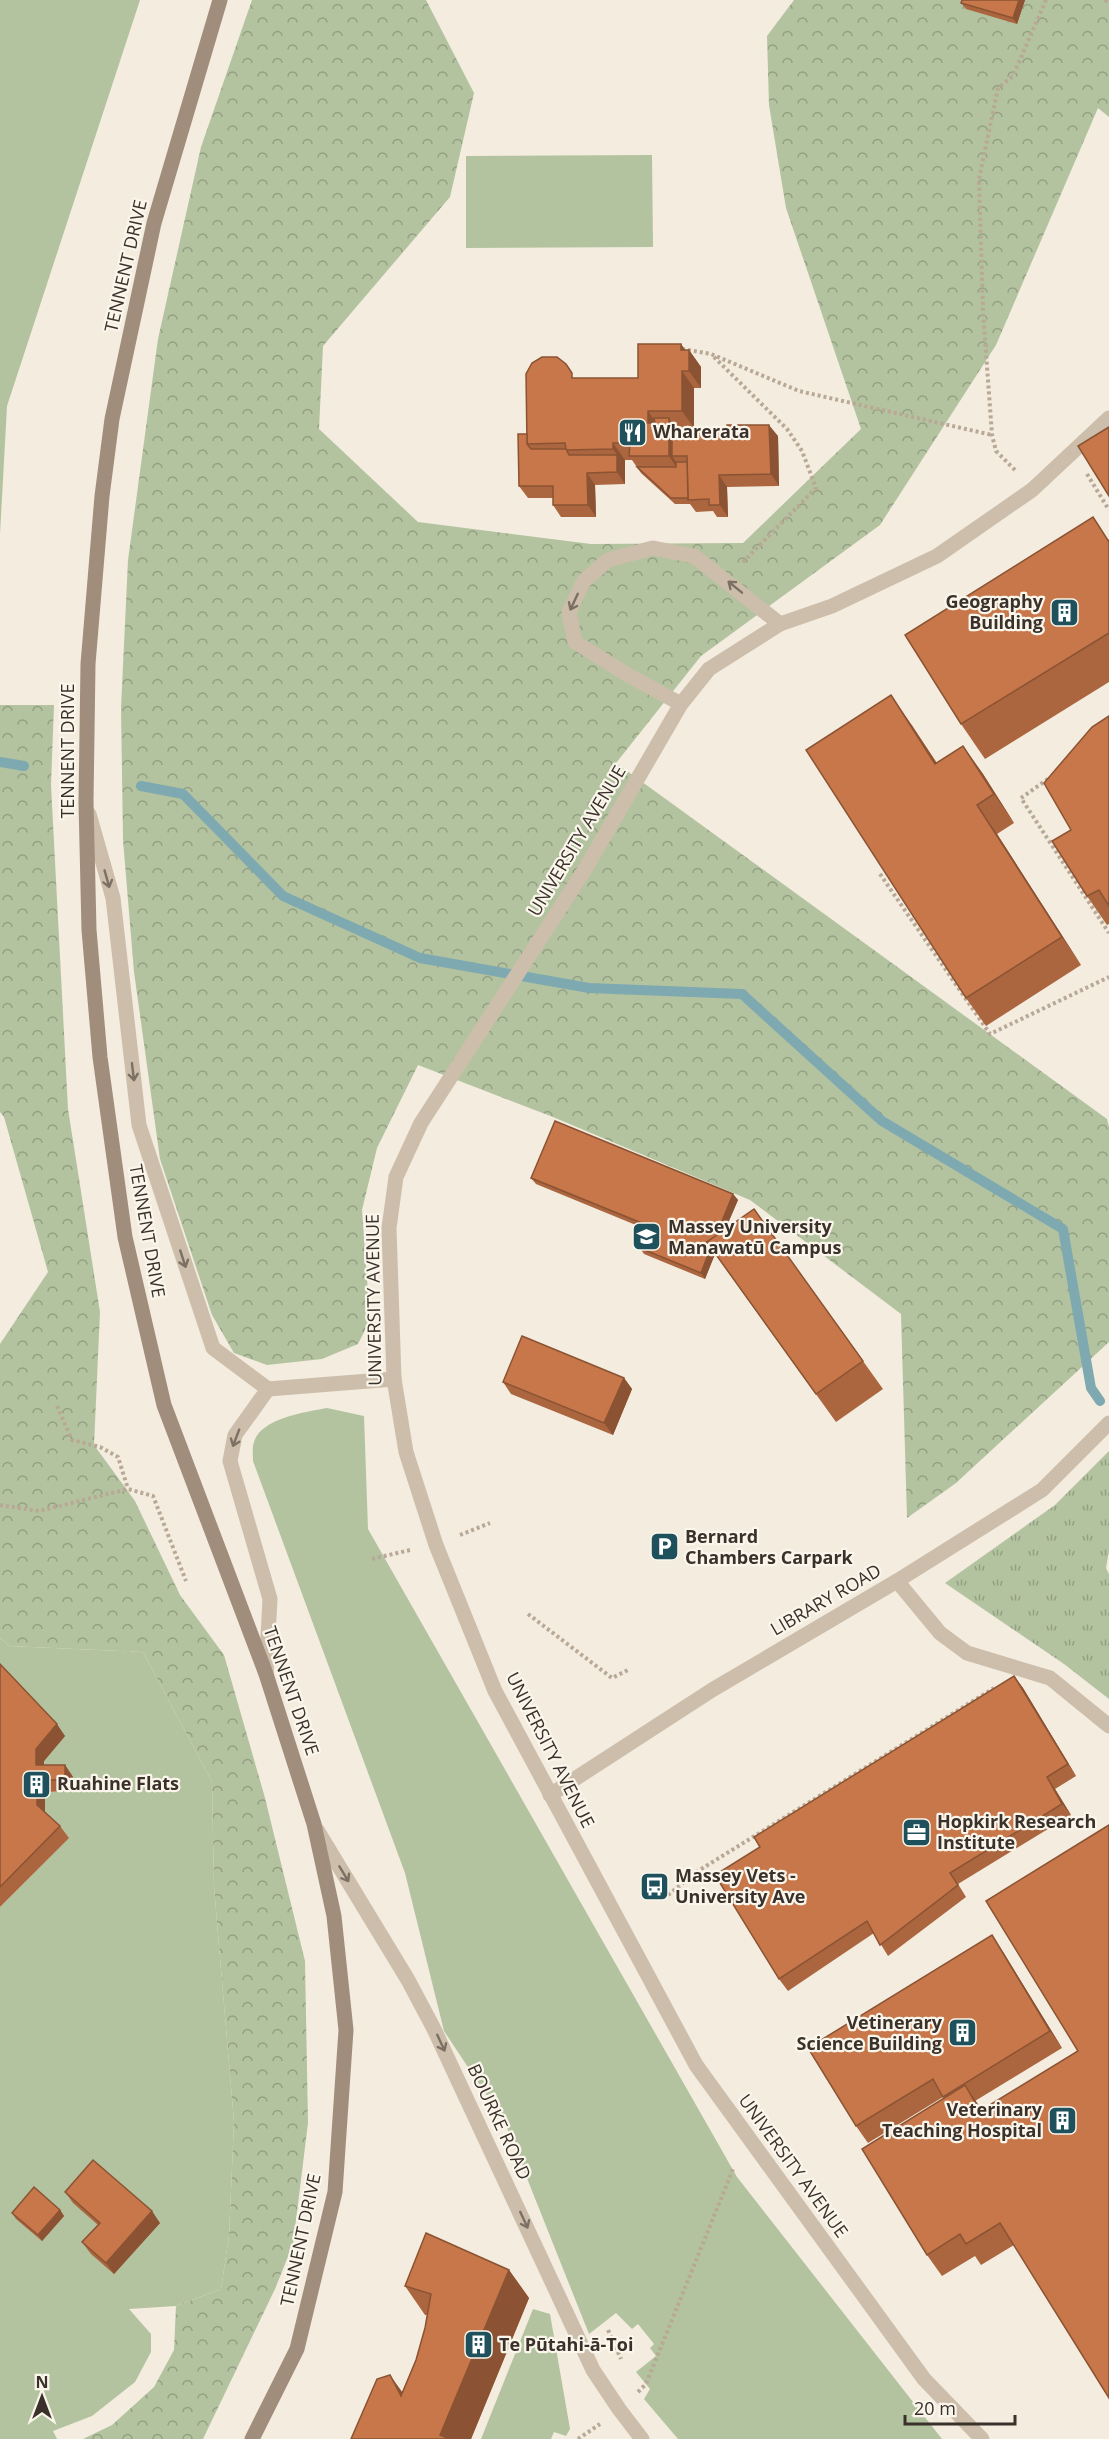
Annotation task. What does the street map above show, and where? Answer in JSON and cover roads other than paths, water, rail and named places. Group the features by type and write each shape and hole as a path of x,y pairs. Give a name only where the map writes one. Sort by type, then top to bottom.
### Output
{"main road":[{"name":"TENNENT DRIVE","path":"220,0 154,223 112,419 102,496 88,664 86,802 89,930 97,1023 125,1237 164,1405 266,1674 314,1824 334,1916 346,2030 335,2192 297,2349 252,2439"}],"street":[{"name":"UNIVERSITY AVENUE","path":"982,2439 924,2379 696,2065 495,1691 436,1545 406,1452 393,1379 389,1228 396,1177 421,1123 584,871 681,704 709,669 780,624 832,606 937,556 1032,490 1109,418"},
{"path":"681,704 575,642 569,612 584,581 608,560 653,548 694,556 780,624"},
{"path":"86,802 113,898 139,1125 213,1348 268,1389 393,1379"},
{"path":"266,1674 270,1599 230,1461 235,1435 268,1389"},
{"name":"LIBRARY ROAD","path":"550,1795 712,1690 897,1581 1042,1490 1109,1423"},
{"path":"897,1581 940,1633 966,1653 1050,1678 1109,1726"},
{"name":"BOURKE ROAD","path":"314,1824 408,1980 434,2029 593,2370 642,2439"}],"waterway":[{"path":"0,762 24,766"},
{"path":"141,786 183,794 283,896 420,958 589,988 742,994 882,1121 1063,1229 1091,1388 1100,1401"}],"place":[{"name":"Wharerata","path":"632,432"},
{"name":"Geography Building","path":"1064,612"},
{"name":"Massey University Manawatū Campus","path":"647,1237"},
{"name":"Bernard Chambers Carpark","path":"664,1547"},
{"name":"Ruahine Flats","path":"36,1784"},
{"name":"Hopkirk Research Institute","path":"916,1832"},
{"name":"Massey Vets - University Ave","path":"654,1886"},
{"name":"Vetinerary Science Building","path":"963,2033"},
{"name":"Veterinary Teaching Hospital","path":"1063,2120"},
{"name":"Te Pūtahi-ā-Toi","path":"478,2345"}]}
